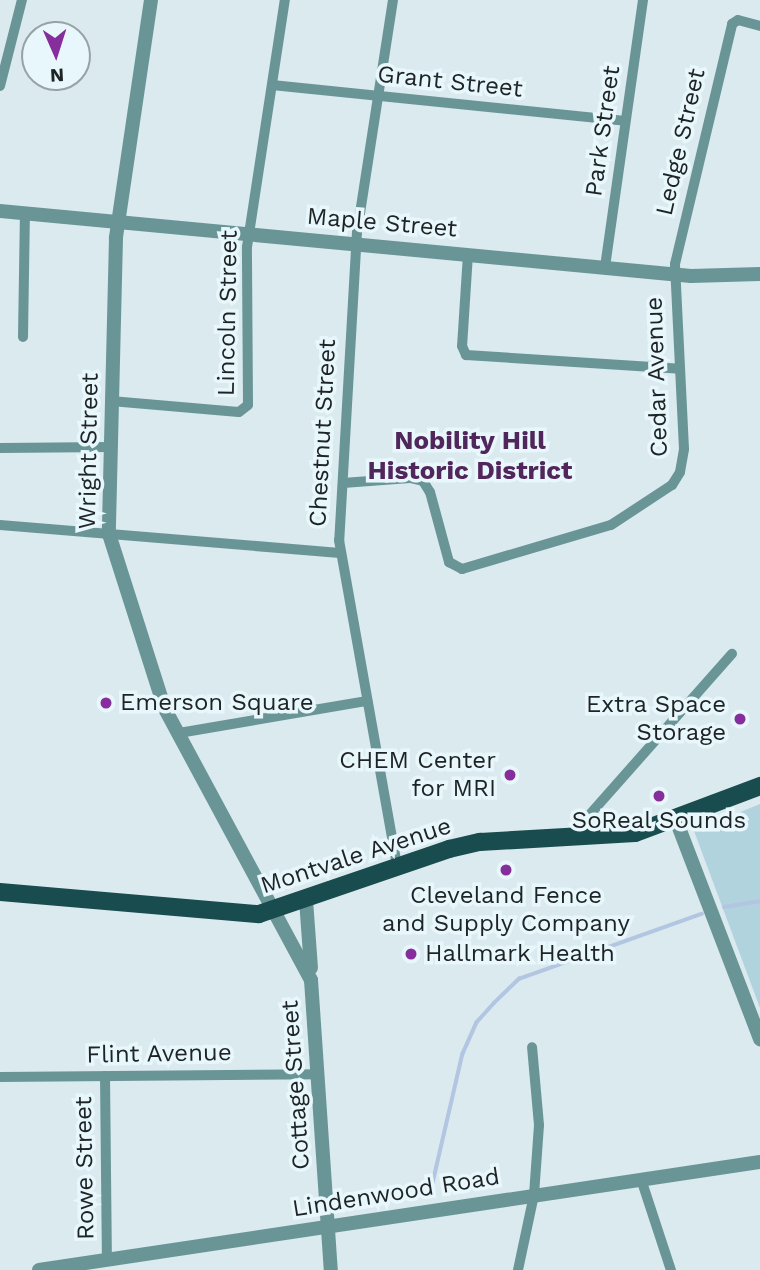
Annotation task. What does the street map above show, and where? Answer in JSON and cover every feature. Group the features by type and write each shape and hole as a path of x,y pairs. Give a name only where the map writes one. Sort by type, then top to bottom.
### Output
{"main road":[{"name":"Montvale Avenue","path":"0,892 229,914 276,910 397,866 481,842 629,834 676,820 760,786"}],"street":[{"path":"0,86 22,0"},
{"name":"Wright Street","path":"151,0 117,222 109,534 141,646 179,733 276,910"},
{"name":"Lincoln Street","path":"111,401 237,412 246,409 248,233 285,0"},
{"name":"Chestnut Street","path":"393,0 356,244 340,553 397,866"},
{"name":"Park Street","path":"606,267 643,0"},
{"name":"Ledge Street","path":"674,274 709,107 735,21 760,26"},
{"name":"Grant Street","path":"272,85 625,121"},
{"name":"Maple Street","path":"0,212 674,274 760,274"},
{"path":"23,337 25,214"},
{"path":"468,254 462,346 466,355 680,369"},
{"name":"Cedar Avenue","path":"343,483 410,478 423,481 430,492 449,562 459,569 597,530 636,512 678,476 684,449 674,274"},
{"path":"0,448 110,447"},
{"path":"0,525 340,553"},
{"path":"569,839 732,654"},
{"path":"179,733 367,701"},
{"path":"676,820 760,1039"},
{"name":"Cottage Street","path":"306,900 331,1270"},
{"name":"Cottage Street","path":"276,910 311,980"},
{"path":"518,1270 534,1195 539,1113 532,1047"},
{"name":"Flint Avenue","path":"0,1077 319,1074"},
{"name":"Rowe Street","path":"104,1076 107,1260"},
{"name":"Lindenwood Road","path":"39,1270 760,1162"},
{"path":"641,1179 671,1270"}],"shaded area":[{"path":"760,804 760,1008 694,831"}],"waterway":[{"path":"724,907 760,901"},
{"path":"430,1194 462,1055 476,1023 494,1003 519,979 702,914"}],"place":[{"name":"Emerson Square","path":"106,703"},
{"name":"Extra Space Storage","path":"740,719"},
{"name":"CHEM Center for MRI","path":"510,775"},
{"name":"SoReal Sounds","path":"659,796"},
{"name":"Cleveland Fence and Supply Company","path":"506,870"},
{"name":"Hallmark Health","path":"411,954"}],"district":[{"name":"Nobility Hill Historic District","path":"470,456"}]}
